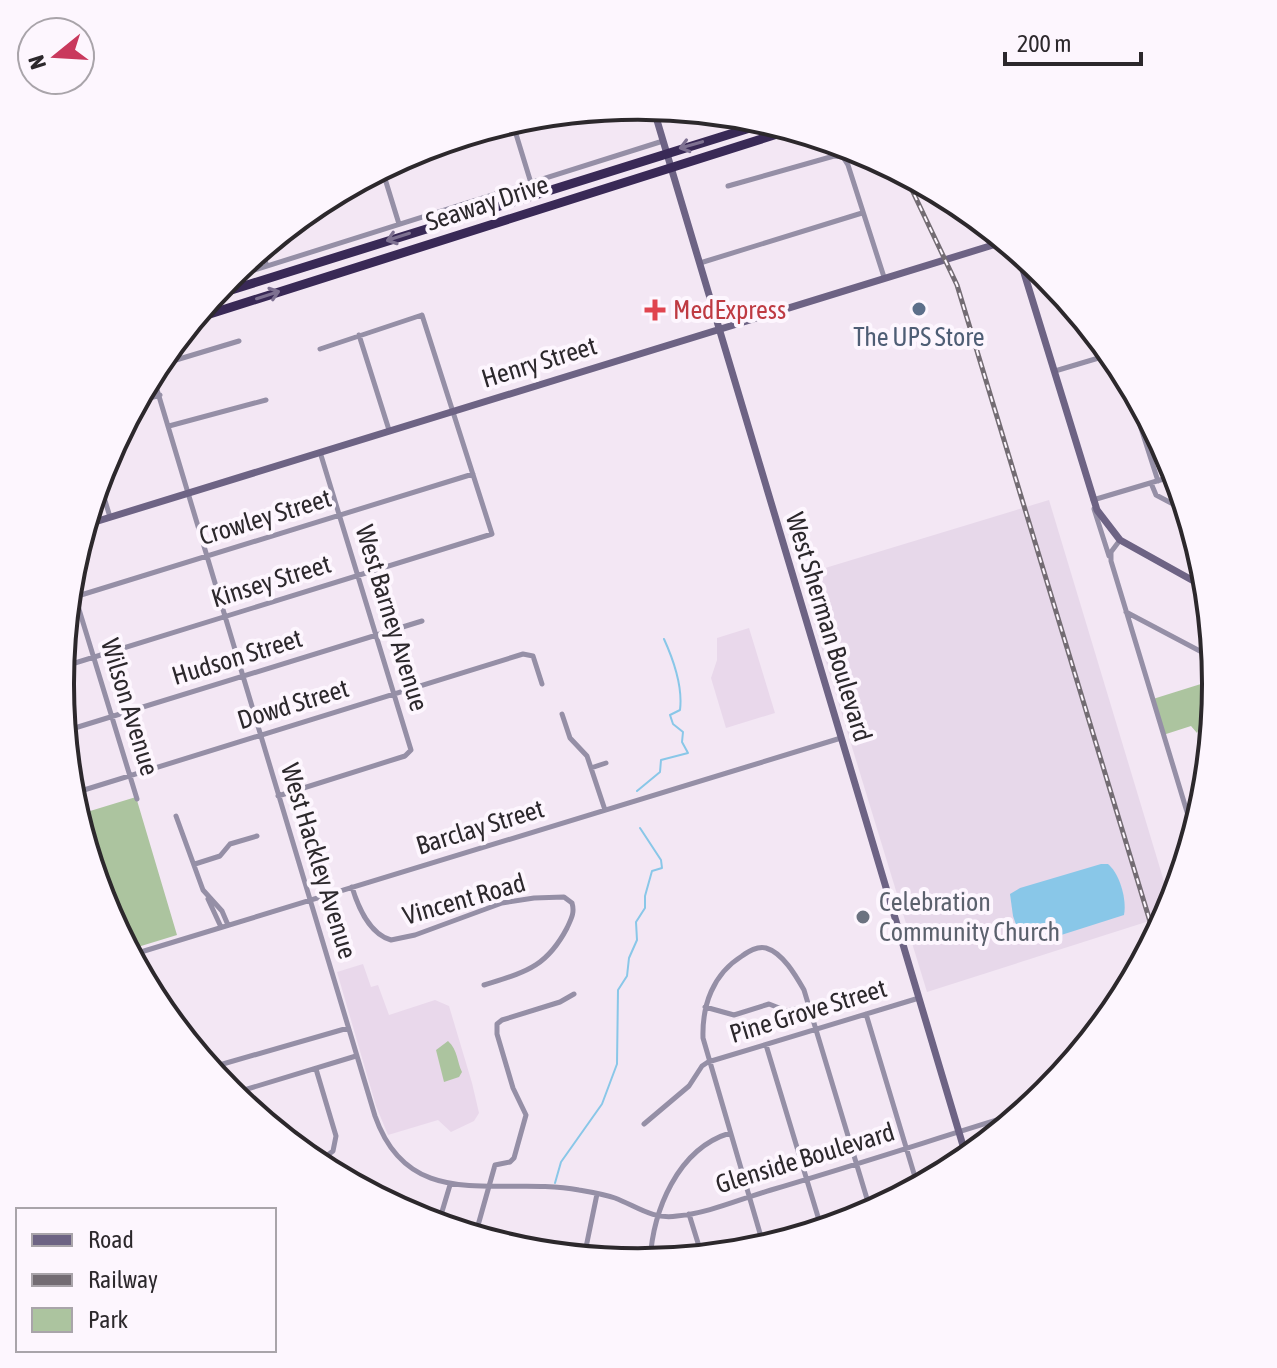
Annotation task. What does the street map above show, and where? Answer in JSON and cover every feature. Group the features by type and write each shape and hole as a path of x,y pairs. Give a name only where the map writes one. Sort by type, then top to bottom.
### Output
{"highway":[{"name":"Seaway Drive","path":"235,289 745,129"},
{"path":"682,165 689,158 763,134"},
{"name":"Seaway Drive","path":"213,313 772,136"},
{"path":"579,197 572,194 574,186 651,161 664,153"}],"main road":[{"name":"West Sherman Boulevard","path":"657,121 664,153 962,1146"},
{"name":"Henry Street","path":"98,521 993,245"},
{"path":"1024,272 1092,500 1110,530 1120,540 1193,581"}],"street":[{"path":"516,133 531,183"},
{"path":"256,270 663,141"},
{"path":"728,186 834,156 841,157"},
{"path":"843,158 884,277"},
{"path":"385,180 399,224"},
{"path":"699,263 863,213"},
{"path":"265,261 267,266"},
{"path":"320,349 422,315 473,474"},
{"path":"359,335 389,430"},
{"path":"176,360 239,341"},
{"path":"1054,371 1099,358"},
{"name":"West Hackley Avenue","path":"158,389 348,1028 378,1124 387,1141 401,1159 416,1171 450,1185 552,1186 597,1194"},
{"path":"153,397 160,395"},
{"path":"169,426 266,400"},
{"path":"1136,417 1156,495 1173,504"},
{"name":"West Barney Avenue","path":"278,796 405,756 411,750 320,452"},
{"name":"Crowley Street","path":"81,595 473,474"},
{"name":"Kinsey Street","path":"75,663 492,534 473,474"},
{"path":"1164,479 1092,500 1188,814"},
{"path":"105,500 110,517"},
{"path":"1111,561 1111,552 1120,540"},
{"path":"1125,612 1202,652"},
{"name":"Wilson Avenue","path":"78,615 137,799"},
{"name":"Hudson Street","path":"76,728 422,621"},
{"name":"Dowd Street","path":"84,790 528,653 538,666 542,684"},
{"path":"562,714 570,738 587,756 605,810"},
{"name":"Barclay Street","path":"142,952 842,738"},
{"path":"591,768 606,763"},
{"path":"176,816 183,840 221,927"},
{"path":"195,864 220,856 230,844 257,836"},
{"name":"Vincent Road","path":"352,887 372,926 378,934 391,940 415,935 502,903 548,897 568,899 574,908 572,916 548,958 523,972 484,985"},
{"path":"207,895 222,911 228,925"},
{"path":"761,1235 703,1038 705,1007 721,974 745,954 762,947 775,954 794,973 809,1006 867,1200"},
{"path":"478,1225 490,1187 491,1172 495,1165 514,1158 526,1115 513,1088 497,1034 497,1024 574,994"},
{"name":"Pine Grove Street","path":"708,1062 920,997"},
{"path":"705,1007 734,1015 769,1004 787,1011 809,1006"},
{"path":"866,1014 915,1176"},
{"path":"222,1064 348,1028"},
{"path":"766,1045 819,1219"},
{"path":"246,1090 357,1056"},
{"path":"644,1124 689,1086 708,1062"},
{"path":"316,1069 336,1136 333,1151 328,1155"},
{"name":"Glenside Boulevard","path":"597,1194 658,1216 689,1214 995,1121"},
{"path":"652,1248 658,1216 668,1190 685,1162 701,1147 730,1133"},
{"path":"442,1213 450,1185"},
{"path":"586,1246 597,1194"},
{"path":"689,1214 699,1245"}],"shaded area":[{"path":"1049,500 1165,886 1151,920 927,992 814,623 812,572"},
{"path":"749,628 775,713 726,728 711,678 717,660 717,638"},
{"path":"363,964 371,987 378,985 389,1015 435,1000 449,1006 479,1113 474,1121 451,1132 438,1120 388,1135 376,1106 337,972"}],"green space":[{"path":"1203,683 1202,724 1197,733 1191,726 1163,735 1153,699"},
{"path":"136,797 177,935 139,947 117,900 89,811"},
{"path":"448,1041 456,1052 462,1072 459,1077 444,1082 436,1050"}],"water":[{"path":"1108,864 1119,881 1124,915 1033,944 1022,942 1013,916 1010,894 1020,888"}],"waterway":[{"path":"637,791 660,772 661,760 688,753 682,742 683,732 673,724 670,715 680,710 680,692 664,639"},
{"path":"555,1183 561,1162 602,1104 617,1064 618,990 627,976 629,958 637,940 636,922 645,908 652,871 662,868 661,860 640,828"}],"railway":[{"path":"912,191 957,285 1150,922"}],"place":[{"name":"The UPS Store","path":"919,309"},
{"name":"MedExpress","path":"655,310"},
{"name":"Celebration Community Church","path":"863,917"}]}
